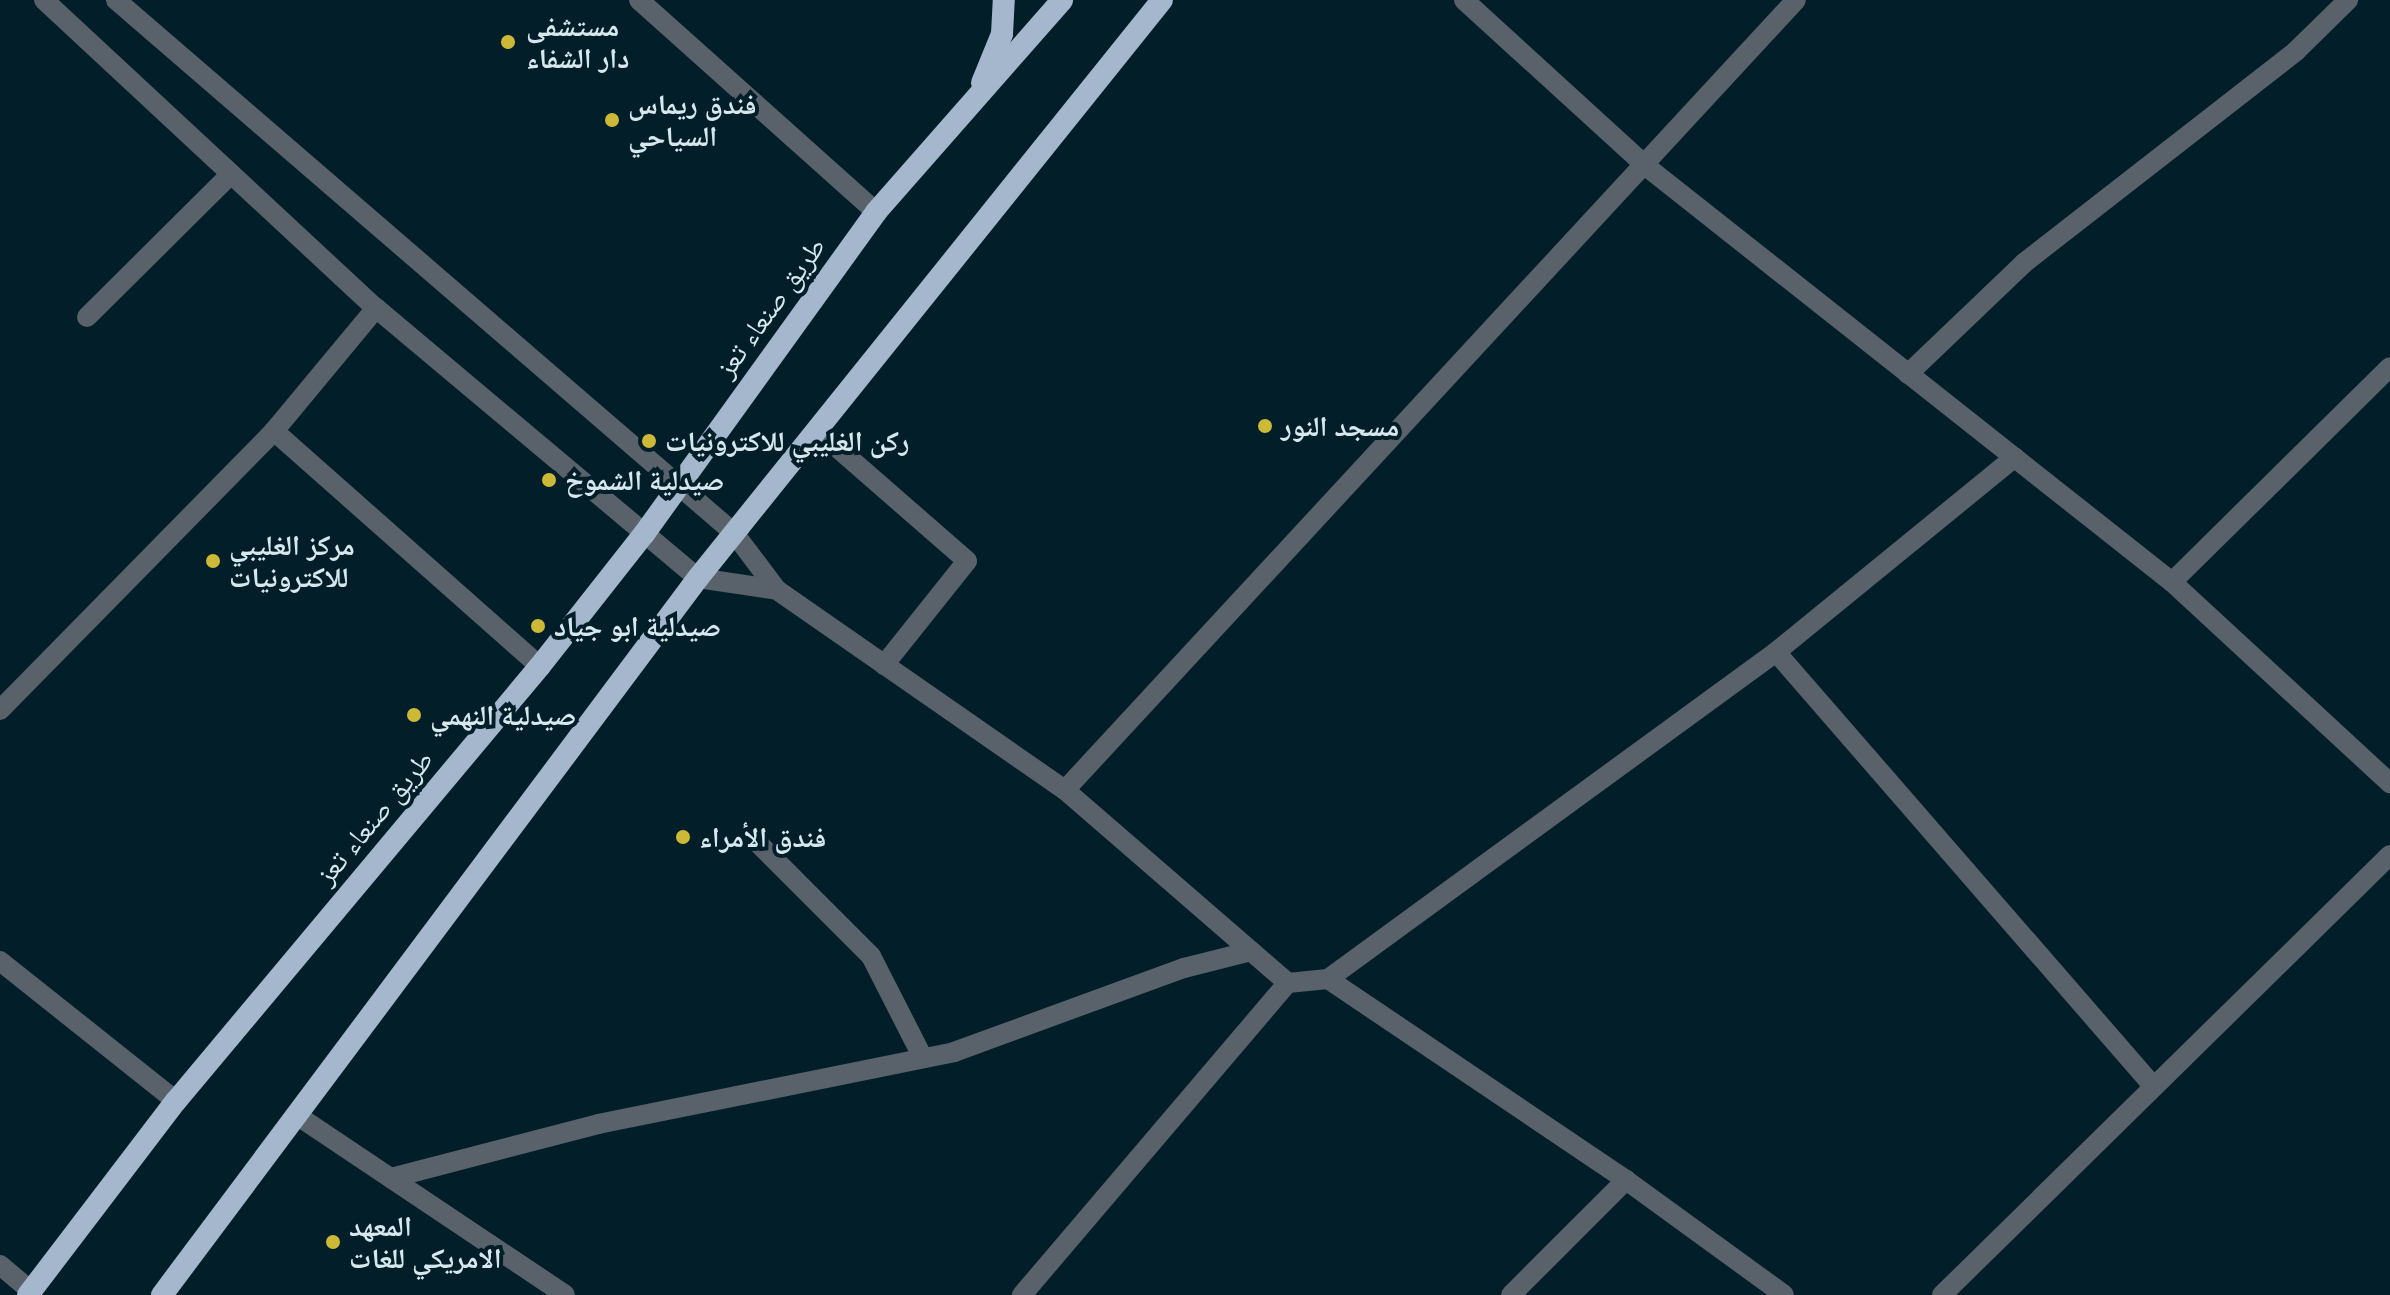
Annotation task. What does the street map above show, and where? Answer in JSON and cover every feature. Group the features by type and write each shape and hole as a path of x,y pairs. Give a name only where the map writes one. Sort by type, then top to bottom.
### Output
{"highway":[{"path":"975,99 1002,34 1004,0"},
{"name":"طريق صنعاء تعز","path":"30,1293 176,1101 540,666 644,534 876,212 1062,0"},
{"path":"162,1295 698,578 1162,0"}],"street":[{"path":"44,0 376,308 698,578 777,590"},
{"path":"116,0 734,533 777,590 1065,790 1288,983"},
{"path":"639,0 876,212"},
{"path":"1464,0 1647,167 2172,582 2390,783"},
{"path":"1065,790 1647,167 1796,0"},
{"path":"1908,374 2024,263 2296,51 2348,0"},
{"path":"87,317 231,174"},
{"path":"0,710 274,431 376,308"},
{"path":"2172,582 2347,404 2390,367"},
{"path":"817,430 967,561 884,665"},
{"path":"274,431 540,666"},
{"path":"1022,1295 1288,983 1328,979 1776,652 2015,457"},
{"path":"1776,652 2154,1087"},
{"path":"753,838 871,956 923,1058"},
{"path":"1942,1295 2390,855"},
{"path":"391,1178 598,1124 954,1052 1184,968 1251,951"},
{"path":"0,961 176,1101"},
{"path":"1328,979 1626,1180 1784,1295"},
{"path":"298,1116 565,1295"},
{"path":"1511,1295 1626,1180"},
{"path":"0,1265 30,1293"}],"place":[{"name":"مستشفى دار الشفاء","path":"508,42"},
{"name":"فندق ريماس السياحي","path":"612,120"},
{"name":"مسجد النور","path":"1265,426"},
{"name":"ركن الغليبي للاكترونيات","path":"649,441"},
{"name":"صيدلية الشموخ","path":"549,480"},
{"name":"مركز الغليبي للاكترونيات","path":"213,561"},
{"name":"صيدلية ابو جياد","path":"538,626"},
{"name":"صيدلية النهمي","path":"414,715"},
{"name":"فندق الأمراء","path":"683,837"},
{"name":"المعهد الامريكي للغات","path":"333,1242"}]}
